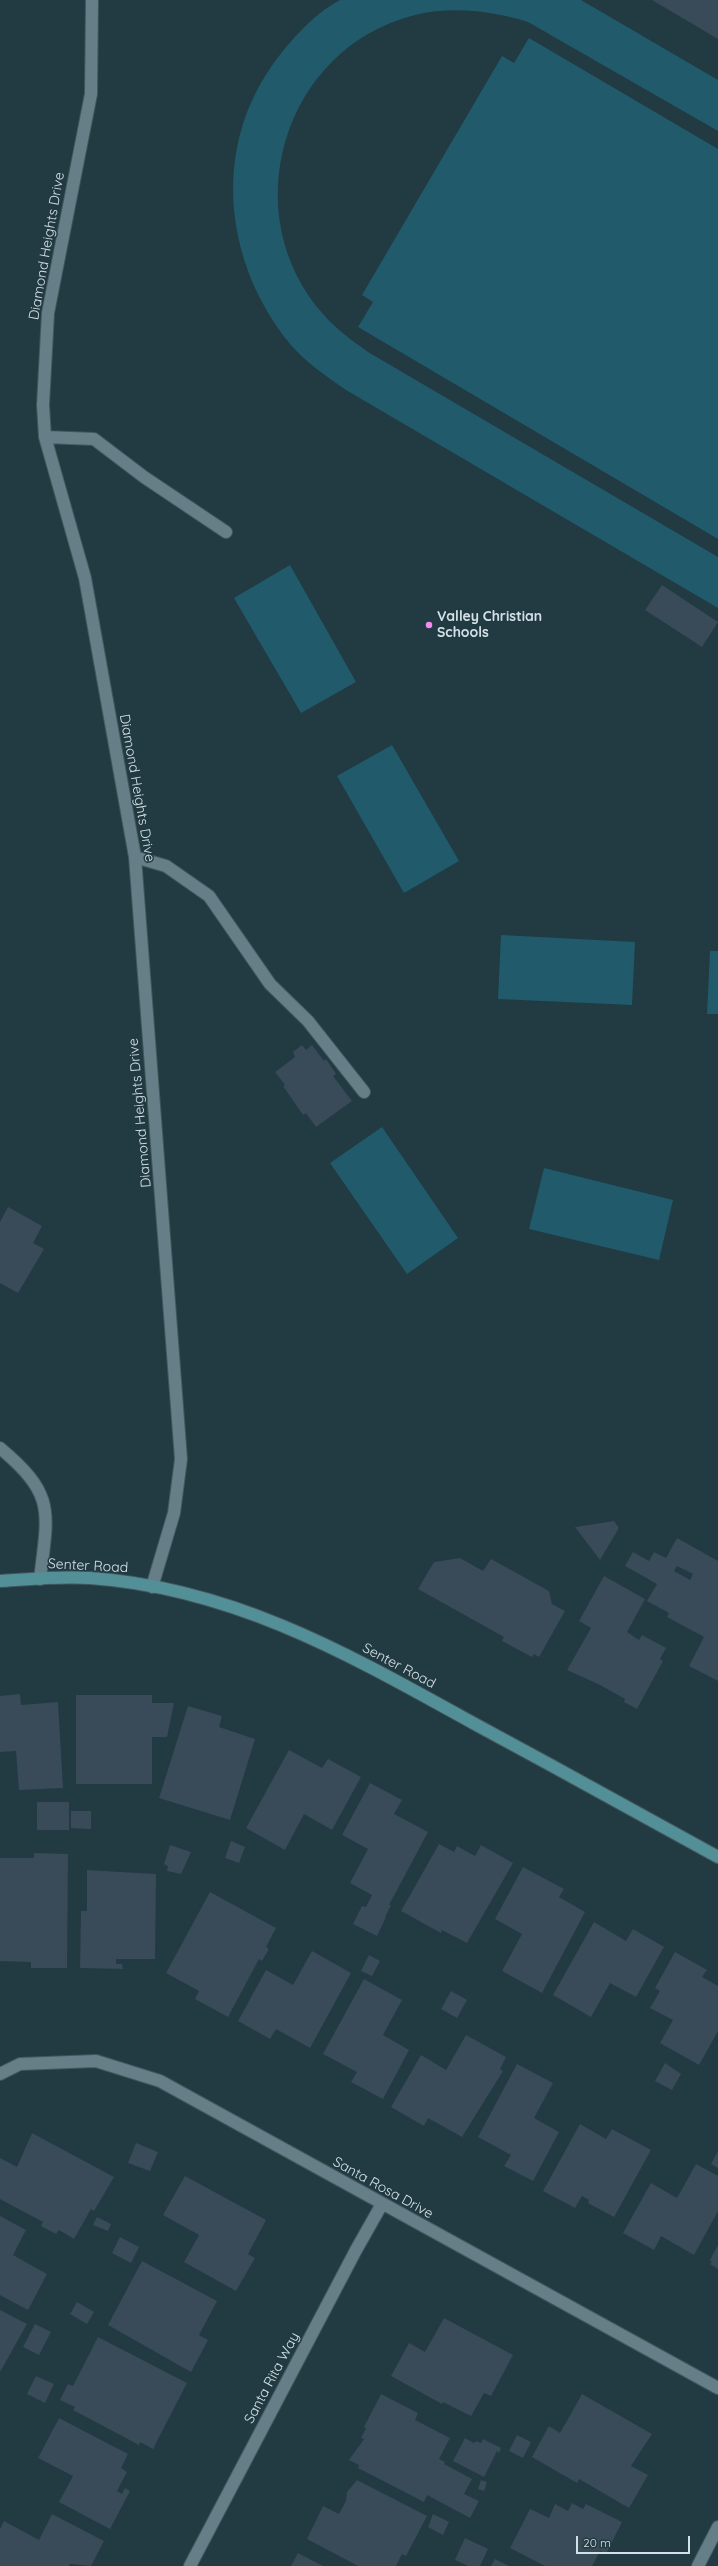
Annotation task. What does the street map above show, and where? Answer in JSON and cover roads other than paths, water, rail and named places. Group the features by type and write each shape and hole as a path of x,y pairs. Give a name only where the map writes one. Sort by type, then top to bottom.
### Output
{"main road":[{"name":"Senter Road","path":"0,1581 40,1578 89,1578 180,1591 233,1606 309,1636 364,1663 718,1857"}],"street":[{"name":"Diamond Heights Drive","path":"92,0 91,94 48,312 43,405 45,437 85,578 134,857 181,1452 174,1513 152,1587"},
{"path":"45,437 94,438 144,477 226,532"},
{"path":"134,857 166,866 210,896 270,984 308,1021 364,1092"},
{"name":"Senter Road","path":"0,1448 29,1475 46,1507 47,1519 40,1578"},
{"name":"Santa Rosa Drive","path":"0,2074 20,2064 96,2061 160,2081 718,2388"},
{"name":"Santa Rita Way","path":"190,2566 356,2250 382,2204"},
{"path":"698,2566 718,2527"}],"place":[{"name":"Valley Christian Schools","path":"429,625"}]}
